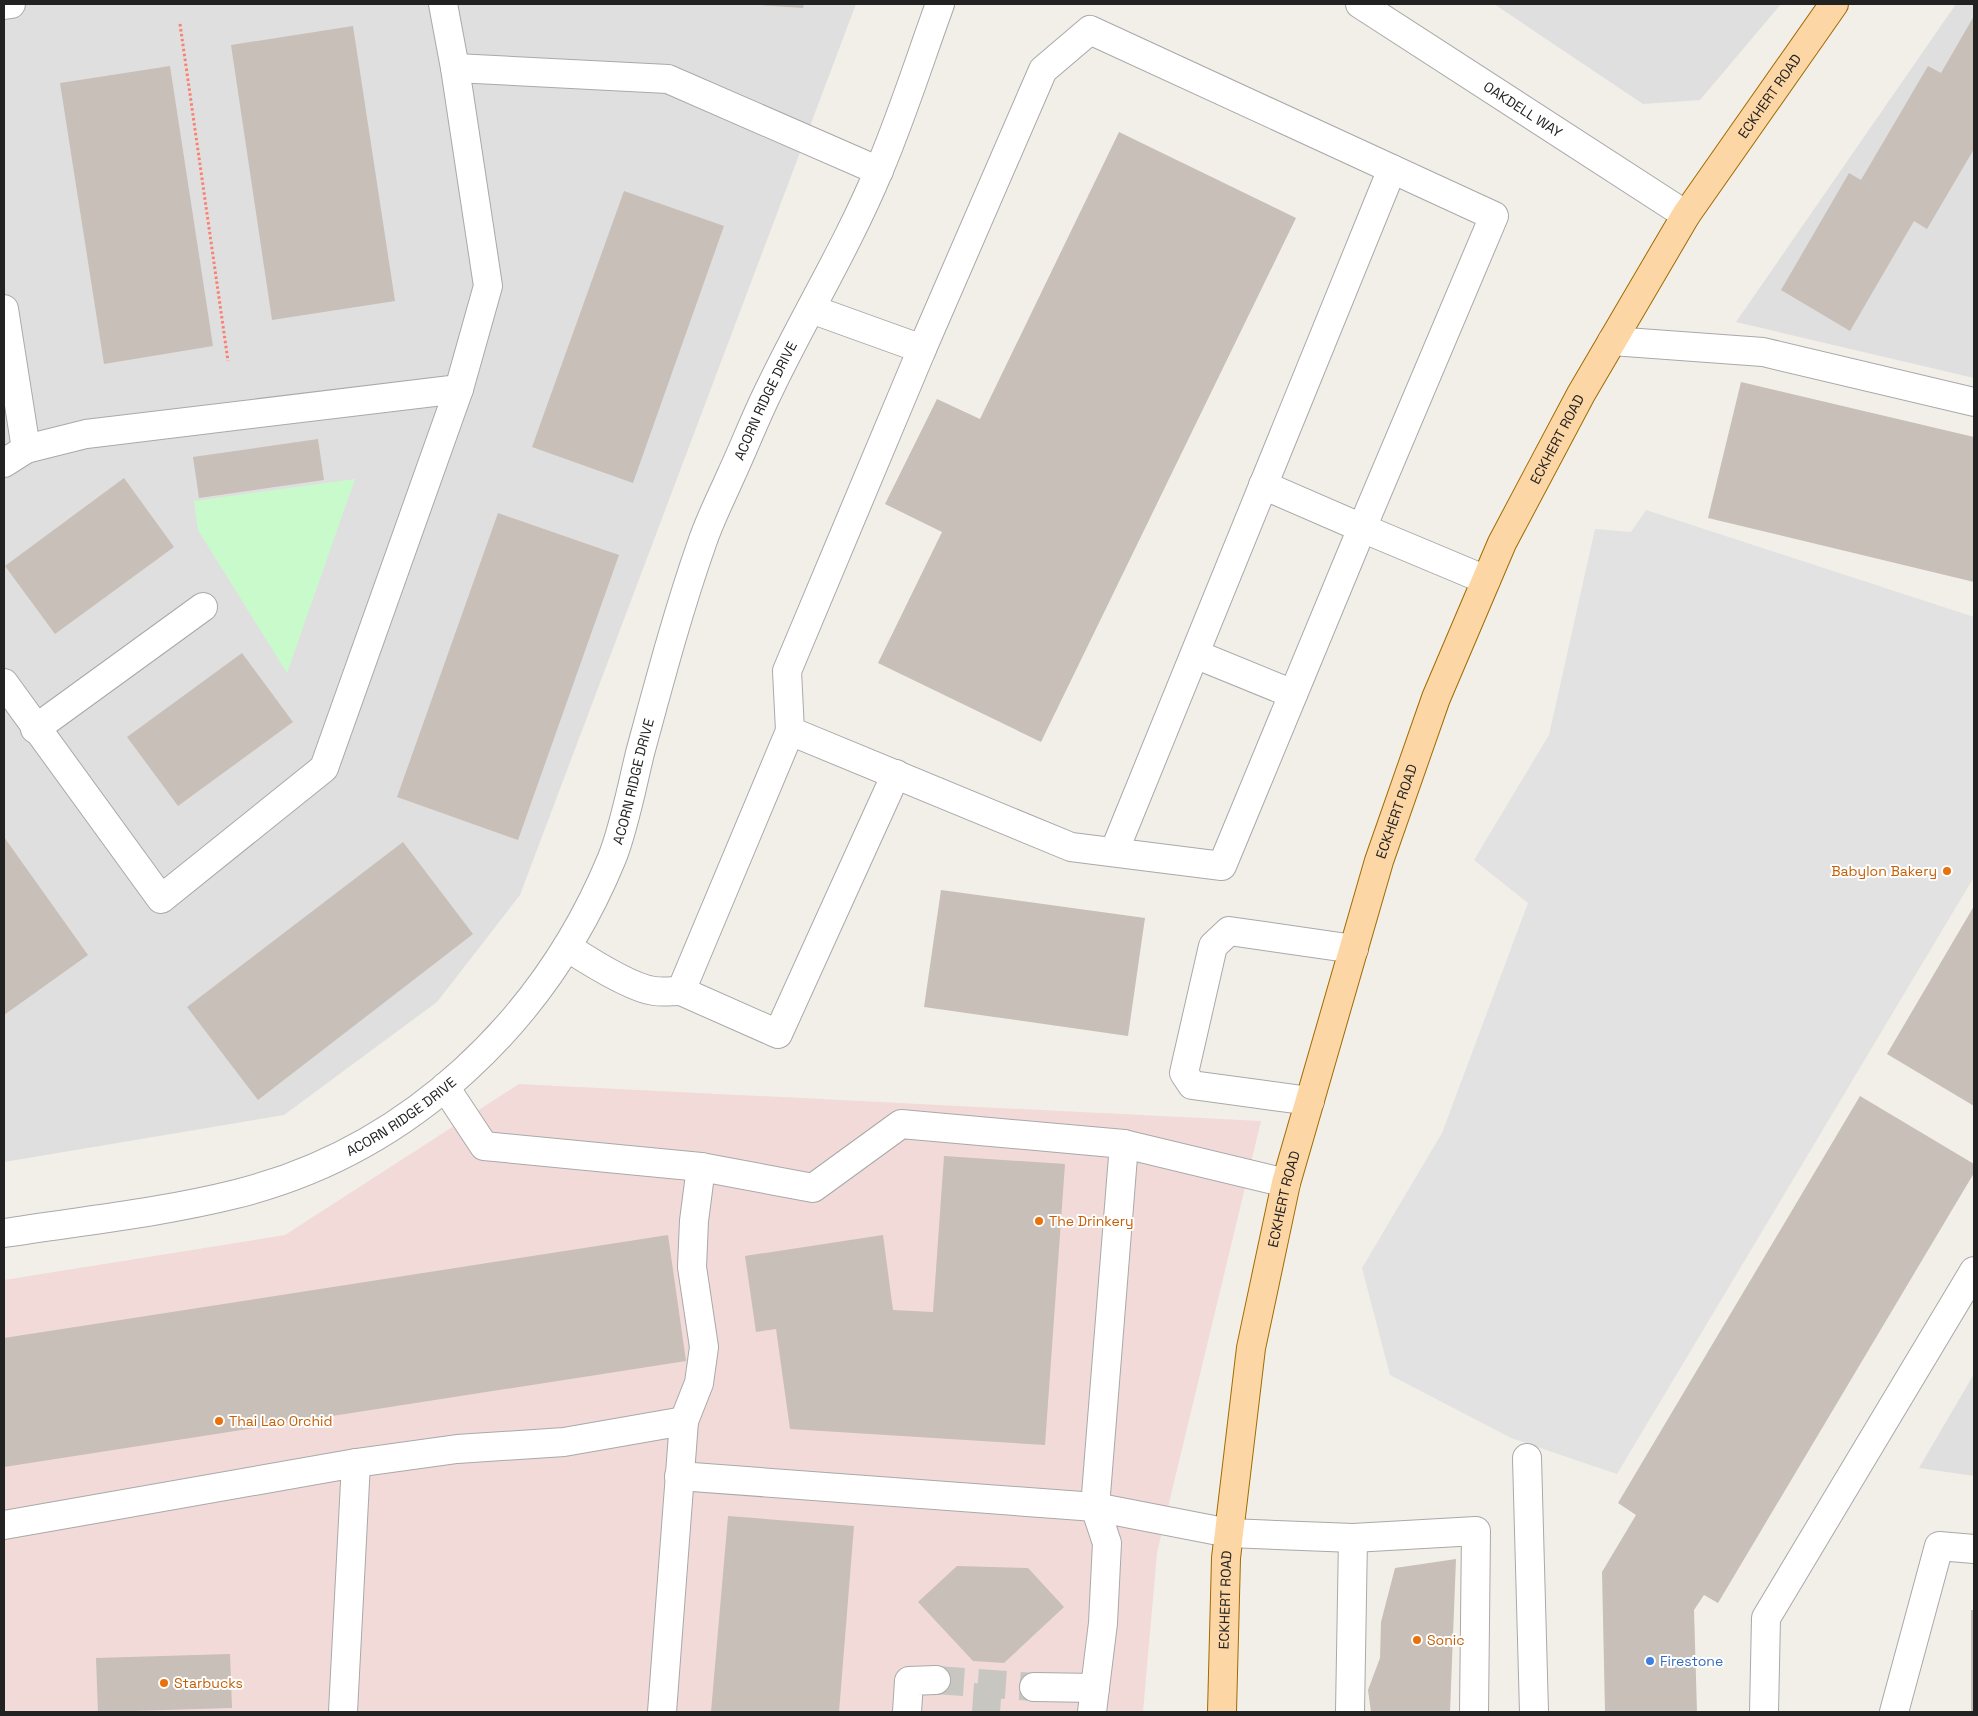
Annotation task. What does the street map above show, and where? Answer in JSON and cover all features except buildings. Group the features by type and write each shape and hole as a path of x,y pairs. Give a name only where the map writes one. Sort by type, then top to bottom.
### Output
{"main road":[{"name":"ECKHERT ROAD","path":"1222,1712 1226,1558 1251,1348 1286,1183 1379,861 1433,707 1502,543 1581,394 1686,215 1834,4"}],"street":[{"path":"4,5 11,4"},
{"path":"4,683 35,729 161,899 324,768 459,389 488,286 455,68 443,4"},
{"name":"ACORN RIDGE DRIVE","path":"4,1233 183,1206 240,1193 286,1178 348,1151 399,1122 445,1087 488,1048 527,1005 567,947 590,907 614,854 654,703 703,540 769,390 879,170 940,4"},
{"name":"OAKDELL WAY","path":"1360,4 1686,215"},
{"path":"681,990 790,731 787,672 922,349 1043,70 1090,30 1494,216 1222,866 1071,847 790,731"},
{"path":"455,68 668,79 879,170"},
{"path":"1114,852 1392,169"},
{"path":"4,309 15,456 86,434 459,389"},
{"path":"811,309 922,349"},
{"path":"1612,341 1763,352 1974,402"},
{"path":"1263,484 1486,580"},
{"path":"35,729 203,607"},
{"path":"1195,654 1293,694"},
{"path":"567,947 593,964 652,991 681,990 778,1034 896,774"},
{"path":"1310,1101 1192,1085 1184,1073 1213,946 1229,930 1354,949"},
{"path":"445,1087 484,1146 701,1167 813,1188 901,1124 1124,1144 1286,1183"},
{"path":"1034,1687 1093,1700 1103,1623 1107,1543 1095,1507 1124,1144"},
{"path":"662,1712 684,1421 699,1383 704,1346 692,1267 694,1221 701,1167"},
{"path":"1764,1712 1766,1618 1974,1271"},
{"path":"4,1525 356,1463 457,1449 564,1442 684,1421"},
{"path":"1527,1458 1534,1712"},
{"path":"343,1712 356,1463"},
{"path":"679,1476 1095,1507 1229,1533 1353,1538 1476,1531 1474,1712"},
{"path":"1350,1712 1353,1538"},
{"path":"1894,1712 1939,1546 1974,1549"},
{"path":"907,1712 909,1681 936,1680"}],"path":[{"path":"180,24 228,361"}],"shaded area":[{"path":"4,4 856,4 520,895 437,1002 284,1115 4,1162"},
{"path":"1494,4 1781,4 1700,100 1643,104"},
{"path":"1956,4 1974,4 1974,378 1736,322"},
{"path":"1646,510 1974,617 1974,877 1617,1474 1511,1438 1390,1375 1362,1268 1442,1133 1528,903 1474,860 1549,735 1595,529 1631,532"},
{"path":"519,1084 1261,1121 1157,1553 1143,1712 4,1712 4,1280 285,1235"},
{"path":"1974,1374 1974,1476 1919,1468"}],"green space":[{"path":"355,479 287,673 198,530 194,501"}],"tunnel":[{"path":"936,1680 1034,1687"},
{"path":"986,1712 988,1684"}],"place":[{"name":"Babylon Bakery","path":"1947,871"},
{"name":"The Drinkery","path":"1039,1221"},
{"name":"Thai Lao Orchid","path":"219,1421"},
{"name":"Sonic","path":"1417,1640"},
{"name":"Firestone","path":"1650,1661"},
{"name":"Starbucks","path":"164,1683"}]}
